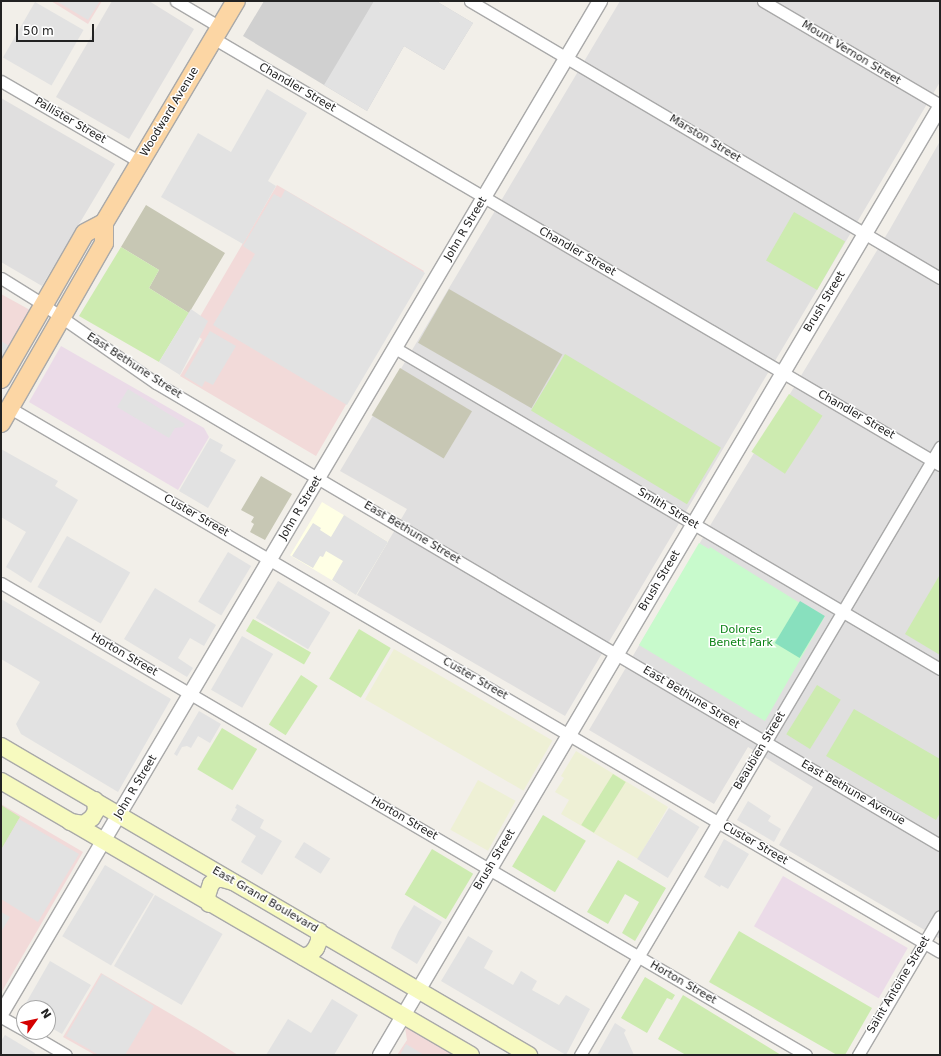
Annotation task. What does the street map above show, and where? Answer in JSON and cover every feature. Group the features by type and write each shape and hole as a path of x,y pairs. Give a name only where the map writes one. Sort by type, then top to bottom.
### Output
{"main road":[{"name":"Woodward Avenue","path":"104,223 236,1"},
{"path":"1,379 85,233 104,223 104,243 63,318 1,423"},
{"name":"East Grand Boulevard","path":"1,746 529,1055"},
{"path":"1,781 209,904 471,1055"},
{"path":"70,822 84,824 92,818 96,811 95,800"},
{"path":"209,904 207,896 210,884 216,880 223,879 235,882"},
{"path":"303,957 311,954 316,948 319,940 319,931"}],"street":[{"name":"Chandler Street","path":"176,1 217,33 484,197 936,462"},
{"name":"Marston Street","path":"470,1 940,278"},
{"name":"John R Street","path":"1,1016 600,1"},
{"name":"Mount Vernon Street","path":"763,1 940,106"},
{"name":"Pallister Street","path":"1,81 140,162"},
{"name":"Brush Street","path":"380,1055 940,106"},
{"name":"East Bethune Street","path":"1,278 44,305 156,383 765,742"},
{"name":"Smith Street","path":"395,348 940,669"},
{"name":"Custer Street","path":"10,408 940,952"},
{"name":"Beaubien Street","path":"580,1055 842,611 936,462 940,447"},
{"name":"Horton Street","path":"1,583 806,1055"},
{"name":"East Bethune Avenue","path":"765,742 940,845"},
{"name":"Saint Antoine Street","path":"858,1055 940,916"},
{"path":"1,1016 16,1025"},
{"path":"41,1040 66,1055"}],"shaded area":[{"path":"51,1 102,1 88,24"},
{"path":"56,1 100,1 88,20"},
{"path":"112,1 149,1 194,29 129,139 56,97"},
{"path":"264,1 436,1 473,23 444,70 404,46 367,111 243,36"},
{"path":"374,1 436,1 473,23 444,70 404,46 367,111 324,85"},
{"path":"620,1 940,1 940,82 565,716 357,595 407,509 340,471"},
{"path":"35,2 83,30 51,85 3,57"},
{"path":"267,89 307,113 268,181 276,186 243,244 161,197 198,133 231,152"},
{"path":"1,98 115,164 42,286 1,262"},
{"path":"940,141 940,939 779,845 813,787 748,747 714,804 589,730 714,519 890,229"},
{"path":"277,185 424,271 316,456 180,376 202,339 191,332"},
{"path":"285,190 425,273 347,405 213,325 255,254 243,246 274,194 281,198"},
{"path":"146,205 225,253 189,313 149,288 159,270 121,247"},
{"path":"449,289 562,354 531,408 418,343"},
{"path":"1,294 30,310 1,359"},
{"path":"191,309 208,321 180,375 159,362"},
{"path":"210,331 236,346 213,385 205,381 202,387 184,376"},
{"path":"1,341 9,346 1,359"},
{"path":"61,346 204,428 209,437 178,490 29,402"},
{"path":"400,368 472,411 444,458 372,415"},
{"path":"128,389 185,424 183,427 175,428 169,438 117,407"},
{"path":"210,438 223,445 220,451 236,460 208,508 179,491"},
{"path":"1,449 58,481 55,486 78,500 31,583 6,567 26,532 1,517"},
{"path":"261,476 292,494 265,540 250,532 254,524 251,522 254,517 241,510"},
{"path":"322,502 388,542 356,595 290,555"},
{"path":"344,515 388,542 356,595 332,580 343,561 326,551 323,557 320,556 313,568 292,556 313,523 321,528 320,530 331,537"},
{"path":"67,536 130,572 101,624 38,587"},
{"path":"228,552 251,566 221,616 198,602"},
{"path":"278,581 330,612 308,649 256,618"},
{"path":"155,588 216,625 204,646 190,638 178,658 193,668 187,677 124,639"},
{"path":"1,599 171,699 118,792 21,734 16,724 40,682 1,659"},
{"path":"242,636 273,654 242,708 211,690"},
{"path":"394,649 552,740 523,791 365,699"},
{"path":"199,711 221,724 210,743 198,736 191,748 187,746 182,747 177,756 174,754"},
{"path":"576,751 668,807 638,859 561,814 569,800 555,792 564,778 561,776"},
{"path":"478,780 516,801 488,851 450,830"},
{"path":"748,801 771,816 768,821 781,829 774,842 737,820"},
{"path":"1,804 83,852 1,993"},
{"path":"237,804 264,820 260,828 282,841 262,875 241,862 256,836 231,820 237,809 235,808"},
{"path":"669,808 700,827 668,878 637,859"},
{"path":"19,819 79,854 38,922 1,899 1,850"},
{"path":"724,839 749,854 728,889 721,885 720,887 704,877"},
{"path":"304,842 330,858 321,874 294,857"},
{"path":"105,865 154,894 111,966 62,936"},
{"path":"783,876 908,948 879,998 754,926"},
{"path":"155,895 223,934 182,1005 114,966"},
{"path":"414,905 442,922 417,964 391,948 398,932"},
{"path":"1,912 10,917 1,932"},
{"path":"468,936 493,951 484,968 513,985 521,971 537,981 532,990 559,1005 566,995 590,1009 566,1055 441,981"},
{"path":"50,961 91,985 62,1034 56,1031 56,1000 28,1000"},
{"path":"101,973 238,1055 95,1055 63,1037"},
{"path":"102,974 154,1006 125,1055 99,1055 66,1036"},
{"path":"332,999 358,1015 334,1055 266,1055 288,1019 311,1033"},
{"path":"403,1015 467,1055 397,1055 407,1040"},
{"path":"615,1023 626,1030 624,1033 634,1055 597,1055"},
{"path":"5,1035 35,1053 34,1055 1,1055 1,1041"},
{"path":"406,1044 424,1055 400,1055"}],"green space":[{"path":"794,212 845,242 817,290 766,260"},
{"path":"121,247 159,270 149,288 189,313 159,362 79,316"},
{"path":"565,354 721,448 687,504 531,411"},
{"path":"789,394 823,416 785,474 751,452"},
{"name":"Dolores Benett Park","path":"699,543 709,549 710,547 824,618 765,721 639,645"},
{"path":"939,576 940,577 940,655 905,634"},
{"path":"800,601 825,616 800,658 775,643"},
{"path":"253,619 311,652 304,665 246,631"},
{"path":"359,629 391,648 361,698 329,679"},
{"path":"301,675 318,686 286,735 269,724"},
{"path":"817,685 841,700 810,749 786,734"},
{"path":"854,709 940,759 940,813 936,820 826,756"},
{"path":"222,728 257,749 232,790 197,769"},
{"path":"613,774 626,782 594,833 581,825"},
{"path":"1,805 20,817 1,850"},
{"path":"543,815 586,841 555,892 512,866"},
{"path":"432,849 473,874 446,919 405,894"},
{"path":"618,860 666,888 635,941 622,933 639,902 625,894 608,924 587,912"},
{"path":"739,931 872,1008 845,1055 837,1055 709,982"},
{"path":"645,977 675,995 672,1000 667,998 647,1033 621,1018"},
{"path":"683,995 781,1055 686,1055 658,1039"}]}
